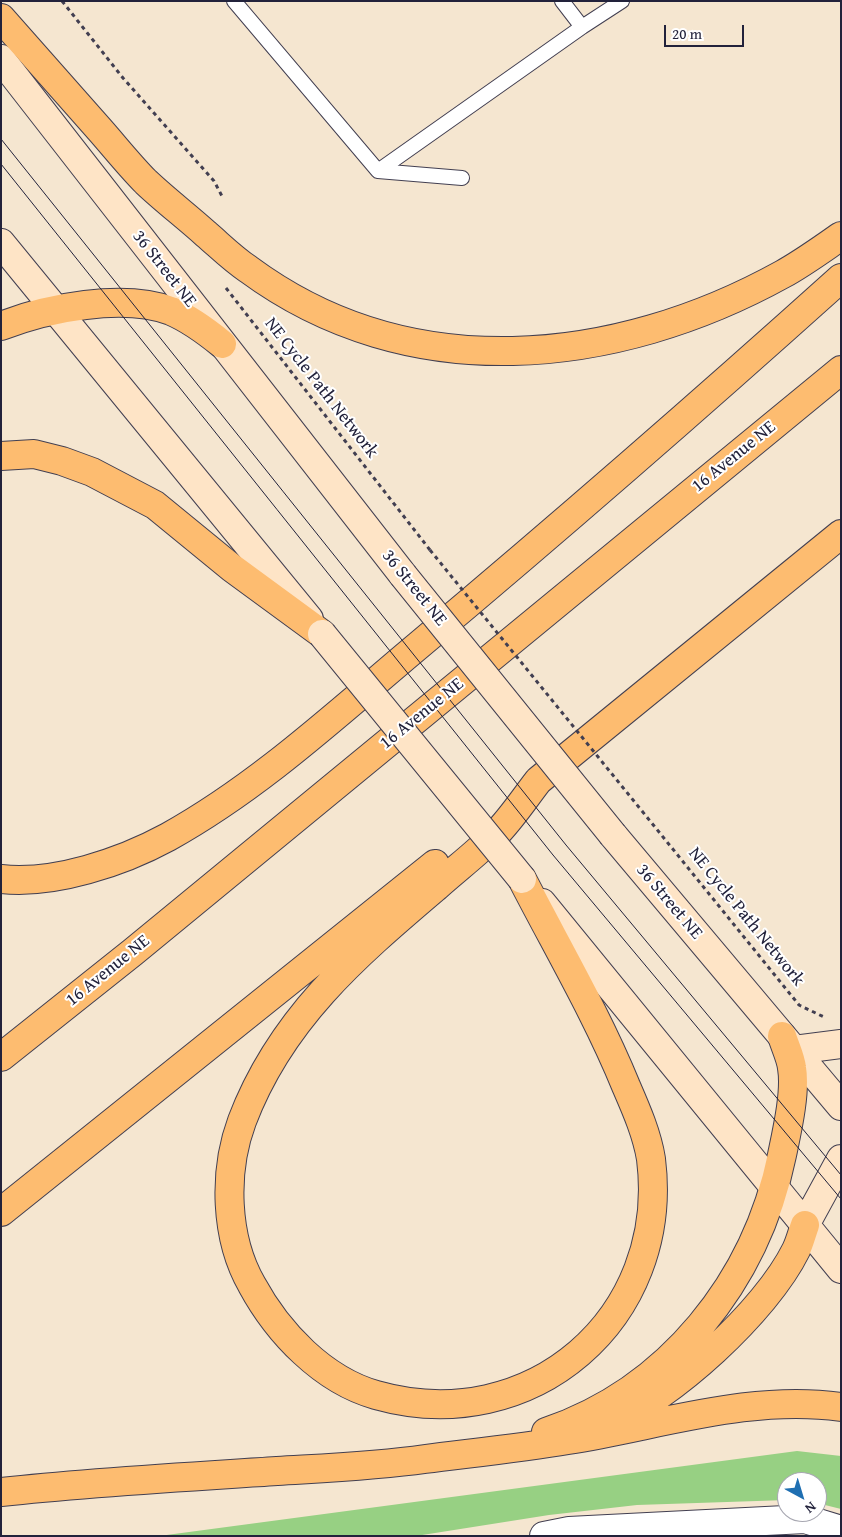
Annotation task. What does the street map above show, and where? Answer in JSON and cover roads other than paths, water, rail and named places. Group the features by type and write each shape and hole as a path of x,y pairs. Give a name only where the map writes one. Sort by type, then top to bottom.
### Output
{"highway":[{"path":"1,18 145,181 247,269 283,293 374,335 422,346 475,352 523,351 582,346 631,335 730,300 784,274 841,236"},
{"path":"1,879 51,878 90,868 165,838 244,788 558,529 841,278"},
{"path":"1,326 56,310 87,305 136,304 169,310 192,321 222,344"},
{"name":"16 Avenue NE","path":"1,1057 156,933 841,370"},
{"path":"1,456 34,454 62,461 92,472 155,505 232,568 322,634"},
{"path":"1,1212 538,781 841,534"},
{"path":"522,879 613,1055 642,1124 650,1155 653,1188 652,1222 646,1252 632,1285 612,1319 588,1344 559,1368 523,1388 485,1400 450,1406 374,1395 340,1378 310,1359 282,1332 261,1302 242,1267 233,1231 230,1194 241,1125 256,1089 274,1054 300,1017 324,988 359,953 496,834 538,781"},
{"path":"500,1448 564,1426 599,1409 653,1372 709,1318 739,1272 762,1226 776,1189 790,1112 793,1069 788,1043"},
{"path":"568,1440 623,1418 695,1367 723,1341 778,1278 796,1250 806,1225"},
{"path":"1,1492 69,1484 373,1465 568,1440 691,1415 744,1408 779,1404 822,1404 841,1407"}],"main road":[{"name":"36 Street NE","path":"1,59 403,575 613,835 841,1106"},
{"path":"1,243 841,1269"},
{"path":"788,1043 836,1032"},
{"path":"806,1225 841,1160"}],"street":[{"path":"544,1536 569,1531 805,1519 841,1530"}],"lane":[{"path":"234,1 378,171 462,178"},
{"path":"562,1 582,27"},
{"path":"378,171 582,27 622,1"}],"tram line":[{"path":"1,139 566,845 841,1175"},
{"path":"1,164 553,855 841,1199"}]}
